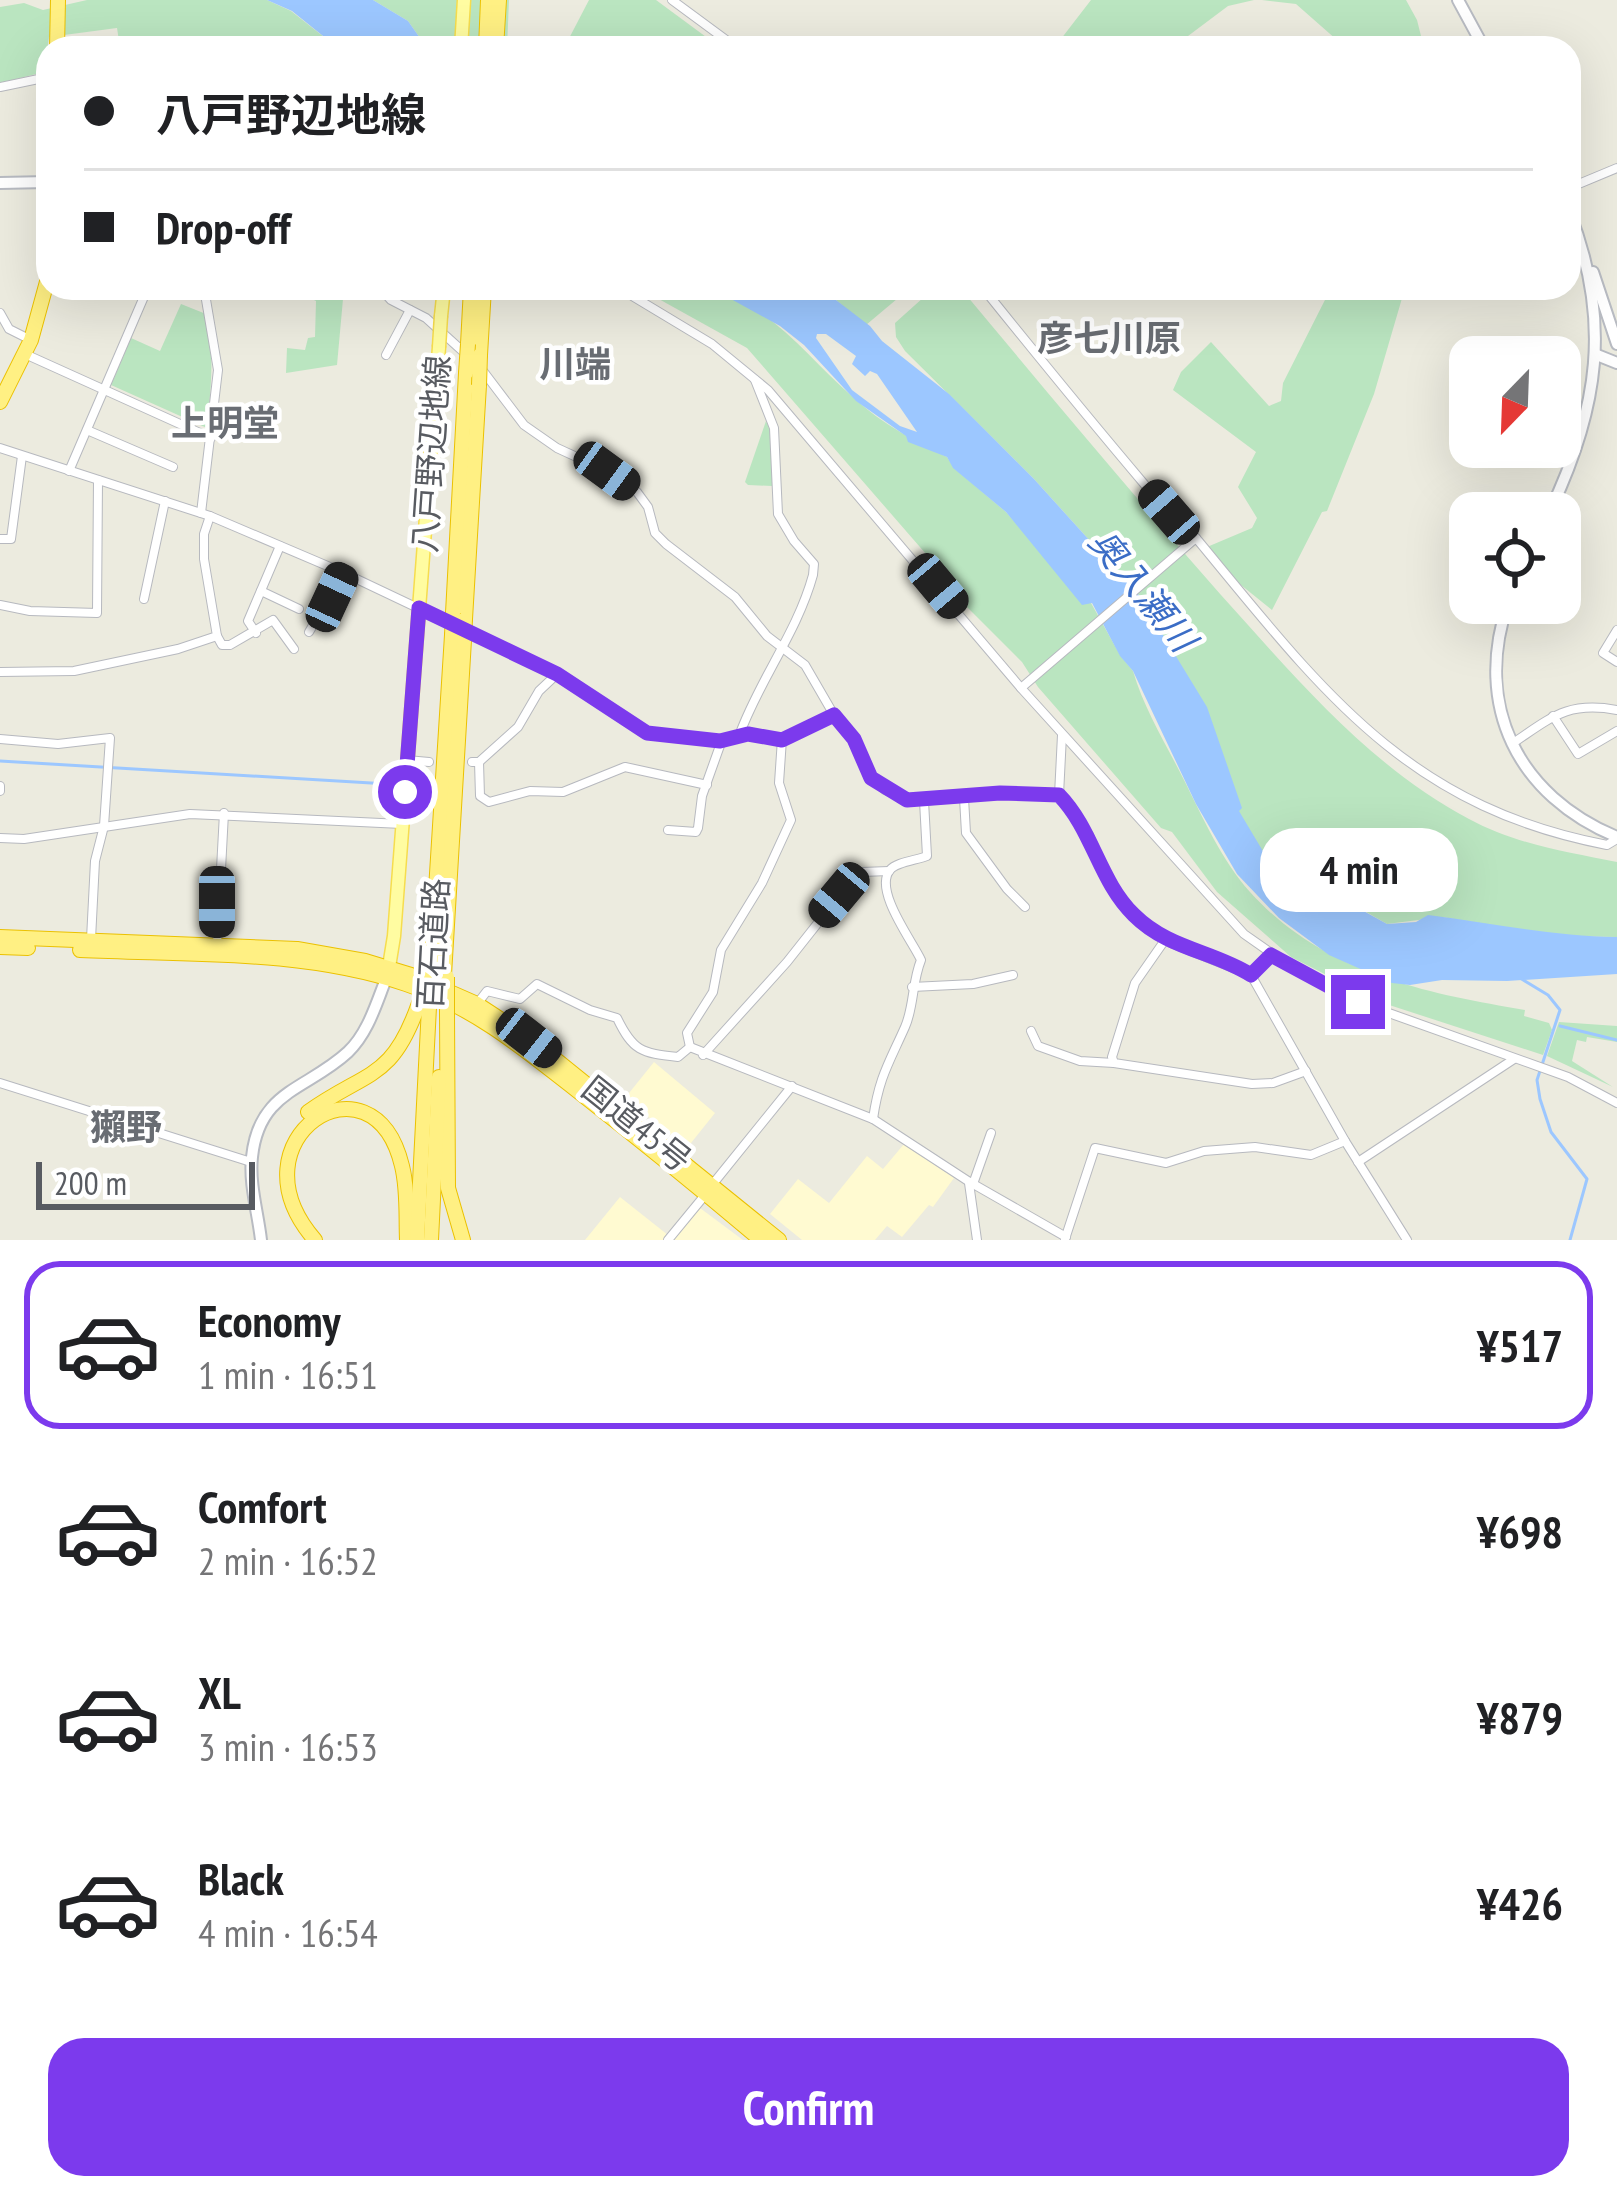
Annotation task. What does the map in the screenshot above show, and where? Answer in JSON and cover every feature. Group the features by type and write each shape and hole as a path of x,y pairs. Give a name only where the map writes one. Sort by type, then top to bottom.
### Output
{"highway":[{"path":"57,36 58,0"},
{"path":"486,36 488,0"},
{"path":"497,36 499,0"},
{"path":"0,402 28,347 42,300"},
{"name":"百石道路","path":"437,972 432,947 458,637 470,300"},
{"name":"百石道路","path":"459,616 483,300"},
{"path":"458,637 446,915 434,1009 448,1188 463,1240"},
{"name":"国道45号","path":"0,937 324,952 477,1004 529,1038 761,1240"},
{"name":"国道45号","path":"0,947 296,961 388,973 499,1030 779,1240"},
{"path":"304,1240 284,1201 278,1164 284,1144 309,1110 386,1066 410,1031 434,1009 437,972"},
{"name":"百石道路","path":"418,1240 434,1009"},
{"name":"百石道路","path":"431,1240 434,1009"},
{"path":"315,1240 292,1203 287,1163 303,1126 316,1115 347,1108 364,1112 392,1139 405,1182 406,1240"}],"main road":[{"path":"462,36 464,0"},
{"path":"1458,0 1478,36"},
{"path":"0,183 36,182"},
{"path":"1558,492 1581,438 1596,352 1581,248"},
{"path":"1585,260 1594,273 1617,346 1596,352"},
{"name":"八戸野辺地線","path":"388,973 442,300"},
{"path":"1596,352 1617,363"},
{"path":"1501,624 1495,675 1512,744 1524,767 1548,795 1579,819 1617,838"},
{"path":"261,1240 251,1162 255,1141 272,1106 288,1090 358,1041 388,973"}],"street":[{"path":"672,0 721,36"},
{"path":"0,87 36,80"},
{"path":"1581,183 1617,169"},
{"path":"69,471 145,300"},
{"path":"206,300 218,370 204,534 217,636 226,646 273,620 294,649"},
{"path":"391,300 437,327 487,375 524,425 637,492 665,544 735,597 767,636 806,665 834,715 854,739 871,778 885,790 907,800 924,801 1000,793 1059,795"},
{"path":"639,300 712,344 754,378 1062,735 1219,910 1271,955 1394,1017 1568,1076 1617,1103"},
{"path":"992,300 1298,660 1384,746 1475,806 1586,841 1607,845 1617,838"},
{"path":"386,355 410,310"},
{"path":"0,313 28,347 104,389 211,437"},
{"path":"739,736 789,638 810,588 814,564 778,514 774,428 754,378"},
{"path":"87,430 173,467"},
{"path":"0,448 206,515 344,573 557,674 647,733 782,740 834,715"},
{"path":"0,539 11,539 22,456"},
{"path":"0,605 97,613 98,480"},
{"path":"144,599 164,501"},
{"path":"1023,686 1193,540"},
{"path":"256,633 248,621 280,546"},
{"path":"309,632 344,573"},
{"path":"261,591 299,609"},
{"path":"1617,630 1603,652 1617,662"},
{"path":"0,672 74,671 217,636"},
{"path":"557,674 539,691 518,727 475,762 480,796 489,802 530,791 562,793 625,767 706,785"},
{"path":"1512,744 1552,716 1582,706 1617,710"},
{"path":"1552,716 1578,754 1617,731"},
{"path":"1062,735 1059,795 1089,835 1113,891 1133,915 1165,940 1251,975 1407,1240"},
{"path":"0,739 58,744 110,739 91,941"},
{"path":"668,830 696,832 722,740"},
{"path":"782,740 779,783 791,820 722,950 713,992 687,1033 690,1047 873,1119 1065,1238 1095,1148 1166,1163 1204,1151 1255,1147 1311,1155 1345,1141"},
{"path":"407,760 429,761"},
{"path":"964,798 966,833 1025,907"},
{"path":"703,1055 787,962 855,876 889,871 927,856 924,801"},
{"path":"217,946 224,813"},
{"path":"0,838 24,839 190,814 402,824"},
{"path":"873,1119 882,1072 908,1022 921,960 898,920 888,891 889,871"},
{"path":"1114,1063 1135,983 1165,940"},
{"path":"1251,975 1271,955"},
{"path":"912,987 973,985 1013,975"},
{"path":"477,1004 488,991 520,999 537,984 617,1018 627,1041 637,1048 678,1057 690,1047"},
{"path":"1031,1031 1037,1046 1060,1055 1252,1084 1273,1083 1306,1071"},
{"path":"1358,1162 1516,1058"},
{"path":"0,1083 251,1162"},
{"path":"668,1240 792,1086"},
{"path":"977,1240 971,1183 991,1133"}],"shaded area":[{"path":"654,1062 715,1113 687,1148 625,1098"},
{"path":"904,1144 954,1178 902,1237 887,1226 875,1240 802,1240 770,1214 798,1179 829,1203 867,1156 883,1169"},
{"path":"620,1197 673,1239 700,1208 743,1240 585,1240"}],"green space":[{"path":"87,0 267,0 291,11 323,36 118,36 117,28 36,36 36,74 0,83 0,7 24,3 43,10"},
{"path":"373,0 509,0 508,36 419,36 408,21"},
{"path":"589,0 656,0 705,36 570,36"},
{"path":"1091,0 1254,0 1228,6 1188,36 1063,36"},
{"path":"1262,0 1406,0 1421,36 1332,36 1296,4"},
{"path":"343,300 337,365 286,373 287,348 305,350 308,338 315,337 316,301"},
{"path":"661,300 739,300 755,309 876,416 947,457 1006,512 1086,603 1091,603 1133,671 1149,713 1213,838 1250,892 1278,919 1309,942 1376,975 1449,996 1525,1010 1524,1016 1549,1023 1552,1030 1543,1055 1380,1002 1291,957 1217,892 1172,832 1161,828 747,348"},
{"path":"836,300 896,300 866,325"},
{"path":"921,300 970,300 1221,595 1366,747 1433,798 1487,828 1617,862 1617,937 1558,936 1442,917 1387,924 1361,909 1324,899 1278,870 1260,850 1238,811 1241,807 1150,611 1034,479 905,351 896,337 895,323"},
{"path":"1325,300 1401,300 1374,394 1327,511 1322,512 1272,610 1231,577 1207,547 1252,528 1257,518 1238,487 1256,452 1173,390 1181,372 1211,342 1269,406 1281,401 1283,383"},
{"path":"181,304 206,314 209,328 207,428 111,385 131,338 160,351"},
{"path":"766,421 773,437 772,486 748,485 745,482"},
{"path":"1559,1022 1617,1026 1617,1042 1577,1040 1572,1061 1613,1087 1547,1056"}],"water":[{"path":"267,0 373,0 408,21 419,36 323,36 292,11"},
{"path":"733,300 836,300 949,394 1034,479 1138,594 1207,707 1242,808 1239,811 1270,863 1324,899 1360,909 1387,924 1416,922 1428,915 1617,937 1617,974 1392,983 1329,955 1279,918 1237,874 1196,804 1133,671 1092,603 1082,605 1006,512 953,468 947,457 908,442 856,401 804,345","holes":["817,334 826,334 856,356 852,364 865,376 870,371 877,374 917,432 900,426 852,390"]}],"waterway":[{"path":"0,761 388,784"},
{"path":"1520,978 1548,995 1560,1010 1537,1080 1551,1132 1587,1179 1570,1240"},
{"path":"1560,1026 1617,1040"}],"district":[{"name":"彦七川原","path":"1109,338"},
{"name":"川端","path":"575,364"},
{"name":"上明堂","path":"225,423"},
{"name":"獺野","path":"126,1127"}],"route":[{"path":"405,792 419,608 557,674 647,733 720,741 748,734 782,740 834,715 854,739 871,778 907,800 1000,793 1059,795 1089,835 1113,891 1133,915 1165,940 1251,975 1271,955 1358,1002"}],"water label":[{"name":"奥入瀬川","path":"1143,590"}]}
